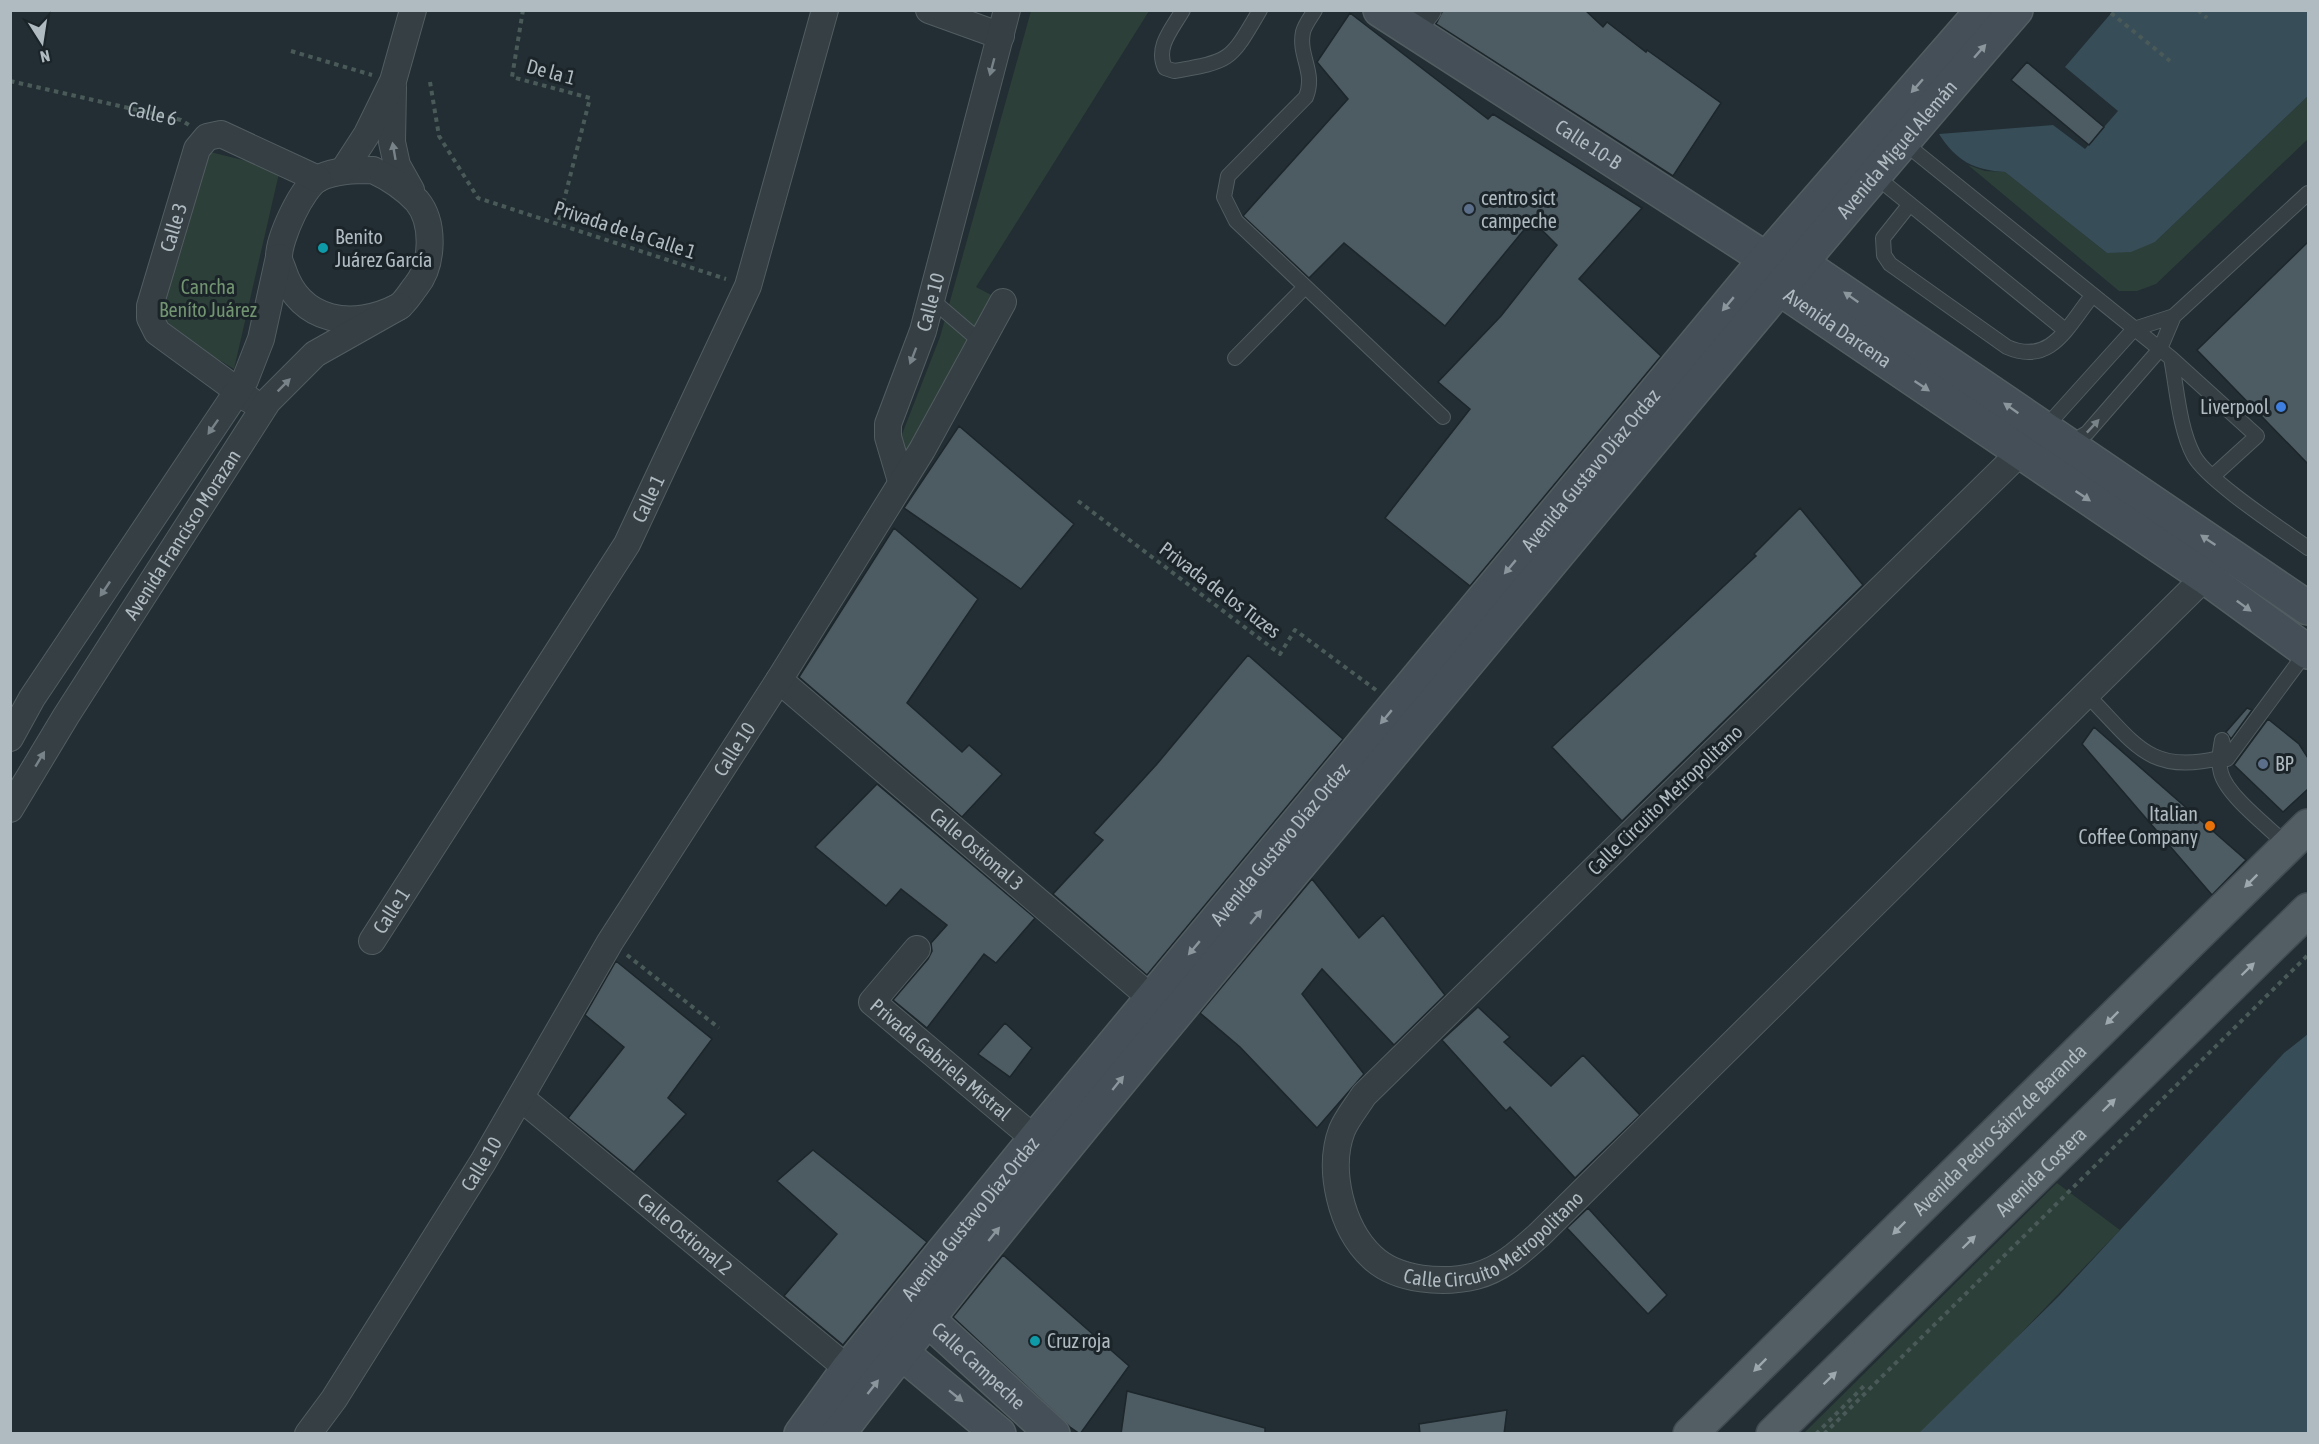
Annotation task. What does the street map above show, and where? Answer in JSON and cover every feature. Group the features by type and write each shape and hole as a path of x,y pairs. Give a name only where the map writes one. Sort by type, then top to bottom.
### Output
{"main road":[{"name":"Avenida Pedro Sáinz de Baranda","path":"1690,1434 2298,836"},
{"name":"Avenida Costera","path":"1773,1434 2308,910"}],"street":[{"path":"343,171 367,134 393,81 413,10"},
{"name":"Calle 1","path":"372,941 627,544 748,286 825,10"},
{"path":"929,10 1001,36"},
{"name":"Calle 10","path":"308,1434 340,1390 521,1098 610,942 779,680 900,481 888,437 888,424 923,331 1007,10"},
{"name":"Calle 10-B","path":"1380,10 1420,21 1766,259"},
{"name":"Avenida Miguel Alemán","path":"1766,259 1983,10"},
{"name":"Avenida Miguel Alemán","path":"1779,288 2016,10"},
{"path":"393,81 392,142 396,165 419,203 430,236 430,251 423,277 400,306 361,320 336,320 325,317 298,300 285,277 279,257 293,211 318,179 343,171 373,170 394,180 419,203"},
{"path":"207,137 221,134 318,179"},
{"name":"Calle 3","path":"207,137 197,149 150,306 150,318 157,332 263,409"},
{"name":"Avenida Francisco Morazan","path":"10,738 21,698 245,380 261,339 279,257"},
{"name":"Avenida Darcena","path":"1766,259 1801,263 2308,608"},
{"name":"Avenida Darcena","path":"1766,259 1779,288 2205,577 2308,651"},
{"name":"Avenida Gustavo Díaz Ordaz","path":"838,1434 889,1342 1035,1139 1163,1007 1396,705 1766,259"},
{"name":"Avenida Gustavo Díaz Ordaz","path":"915,1308 1163,1007 1779,288"},
{"path":"900,481 922,450 1003,302"},
{"name":"Avenida Francisco Morazan","path":"10,809 66,716 263,409 315,354 400,306"},
{"name":"Calle Circuito Metropolitano","path":"2055,437 2020,453 1364,1095 1342,1130 1337,1159 1338,1188 1343,1215 1372,1258 1406,1277 1476,1276 1507,1262 1540,1234 2205,577"},
{"name":"Calle Ostional 3","path":"779,680 1163,1007"},
{"path":"21,698 66,716"},
{"name":"Privada Gabriela Mistral","path":"917,949 872,1002 1035,1139"},
{"name":"Calle Ostional 2","path":"521,1098 848,1369"},
{"name":"Calle Campeche","path":"915,1308 1053,1434"},
{"name":"Avenida Gustavo Díaz Ordaz","path":"801,1434 848,1369 889,1342"},
{"name":"Calle Campeche","path":"889,1342 999,1434"},
{"path":"999,1434 1022,1405"}],"lane":[{"path":"1183,10 1161,48 1161,59 1165,68 1174,71 1227,58 1237,49 1260,10"},
{"path":"1315,10 1304,29 1302,39 1311,84 1306,97 1228,176 1224,197 1236,220 1443,417"},
{"path":"1902,141 2166,354 2257,436 2213,476"},
{"path":"1874,175 2065,330"},
{"path":"2055,437 2134,329 2174,316 2308,192"},
{"path":"1910,204 1884,238 1884,255 1890,264 2007,347 2029,355 2050,348 2092,296"},
{"path":"1235,358 1305,287"},
{"path":"931,299 981,342"},
{"path":"2174,316 2166,354 2185,431 2195,458 2213,476 2308,548"},
{"path":"2055,437 2087,433 2166,354"},
{"path":"2298,836 2228,787 2221,773 2219,758 2222,740 2227,759 2308,651"},
{"path":"2086,694 2149,756 2172,764 2198,763 2219,758"}],"path":[{"name":"De la 1","path":"523,10 512,77 590,98 558,224"},
{"path":"2198,10 2206,18"},
{"path":"2111,13 2170,61"},
{"path":"291,51 393,81"},
{"name":"Calle 6","path":"10,81 181,120 207,137"},
{"name":"Privada de la Calle 1","path":"430,82 439,136 478,198 748,286"},
{"name":"Privada de los Tuzes","path":"1077,501 1280,654 1295,630 1396,705"},
{"path":"610,942 719,1028"},
{"path":"1824,1434 2308,955"}],"green space":[{"path":"1031,11 1149,11 976,287 997,298 907,464 899,442 940,337"},
{"path":"2308,96 2308,139 2156,284 2137,291 2119,291 1968,165 1985,171 2005,172 2107,253 2155,242"},
{"name":"Cancha Beníto Juárez","path":"206,151 280,169 234,369 159,323"},
{"path":"2057,1183 2120,1230 1925,1433 1803,1434"}],"water":[{"path":"2113,11 2308,11 2308,96 2155,242 2131,252 2107,253 2005,172 1984,169 1959,157 1939,134 2053,125 2085,149 2118,111 2065,67"},
{"path":"2308,1034 2308,1433 1919,1433 2058,1297 2284,1053"}],"building":[{"path":"1443,10 1585,10 1603,27 1607,22 1646,52 1647,50 1721,103 1673,176 1436,24"},
{"path":"1350,13 1488,119 1493,114 1642,208 1579,279 1661,356 1470,586 1385,518 1470,409 1438,382 1501,316 1557,245 1532,220 1445,326 1344,243 1309,278 1243,216 1348,99 1317,62"},
{"path":"2027,62 2104,127 2089,145 2011,80"},
{"name":"Liverpool","path":"2308,242 2308,464 2197,350"},
{"path":"959,426 1074,524 1021,589 904,508"},
{"path":"1800,508 1863,585 1622,821 1552,747 1756,556 1754,554"},
{"path":"894,528 978,599 907,703 962,752 969,745 1002,774 962,817 799,677"},
{"path":"1248,655 1343,739 1147,975 1053,894 1103,840 1094,833 1157,764"},
{"path":"2247,708 2252,710 2231,739 2226,732"},
{"path":"2268,719 2299,744 2308,758 2308,789 2283,812 2234,765"},
{"path":"2094,727 2246,860 2212,895 2082,744"},
{"path":"877,784 1035,918 996,963 984,954 927,1028 893,1000 928,959 932,951 931,943 947,925 901,889 886,906 815,847"},
{"path":"1312,879 1359,938 1383,915 1445,995 1394,1045 1322,969 1302,994 1364,1074 1317,1128 1240,1047 1200,1013"},
{"path":"616,961 712,1039 668,1098 686,1114 634,1172 568,1118 624,1047 585,1015"},
{"path":"1478,1007 1510,1037 1504,1042 1551,1086 1583,1055 1640,1115 1575,1178 1510,1107 1506,1111 1442,1040"},
{"path":"1005,1023 1032,1048 1010,1077 978,1054"},
{"path":"813,1150 927,1242 843,1345 784,1296 837,1234 777,1181"},
{"path":"1588,1208 1667,1295 1648,1314 1567,1228"},
{"name":"Cruz roja","path":"1003,1255 1129,1366 1080,1434 953,1317"},
{"path":"1127,1391 1265,1428 1265,1434 1121,1434"},
{"path":"1507,1410 1504,1434 1420,1434 1419,1424"}],"place":[{"name":"centro sict campeche","path":"1469,209"},
{"name":"Benito Juárez García","path":"323,248"},
{"name":"Liverpool","path":"2281,407"},
{"name":"BP","path":"2263,764"},
{"name":"Italian Coffee Company","path":"2210,826"},
{"name":"Cruz roja","path":"1035,1341"}]}
